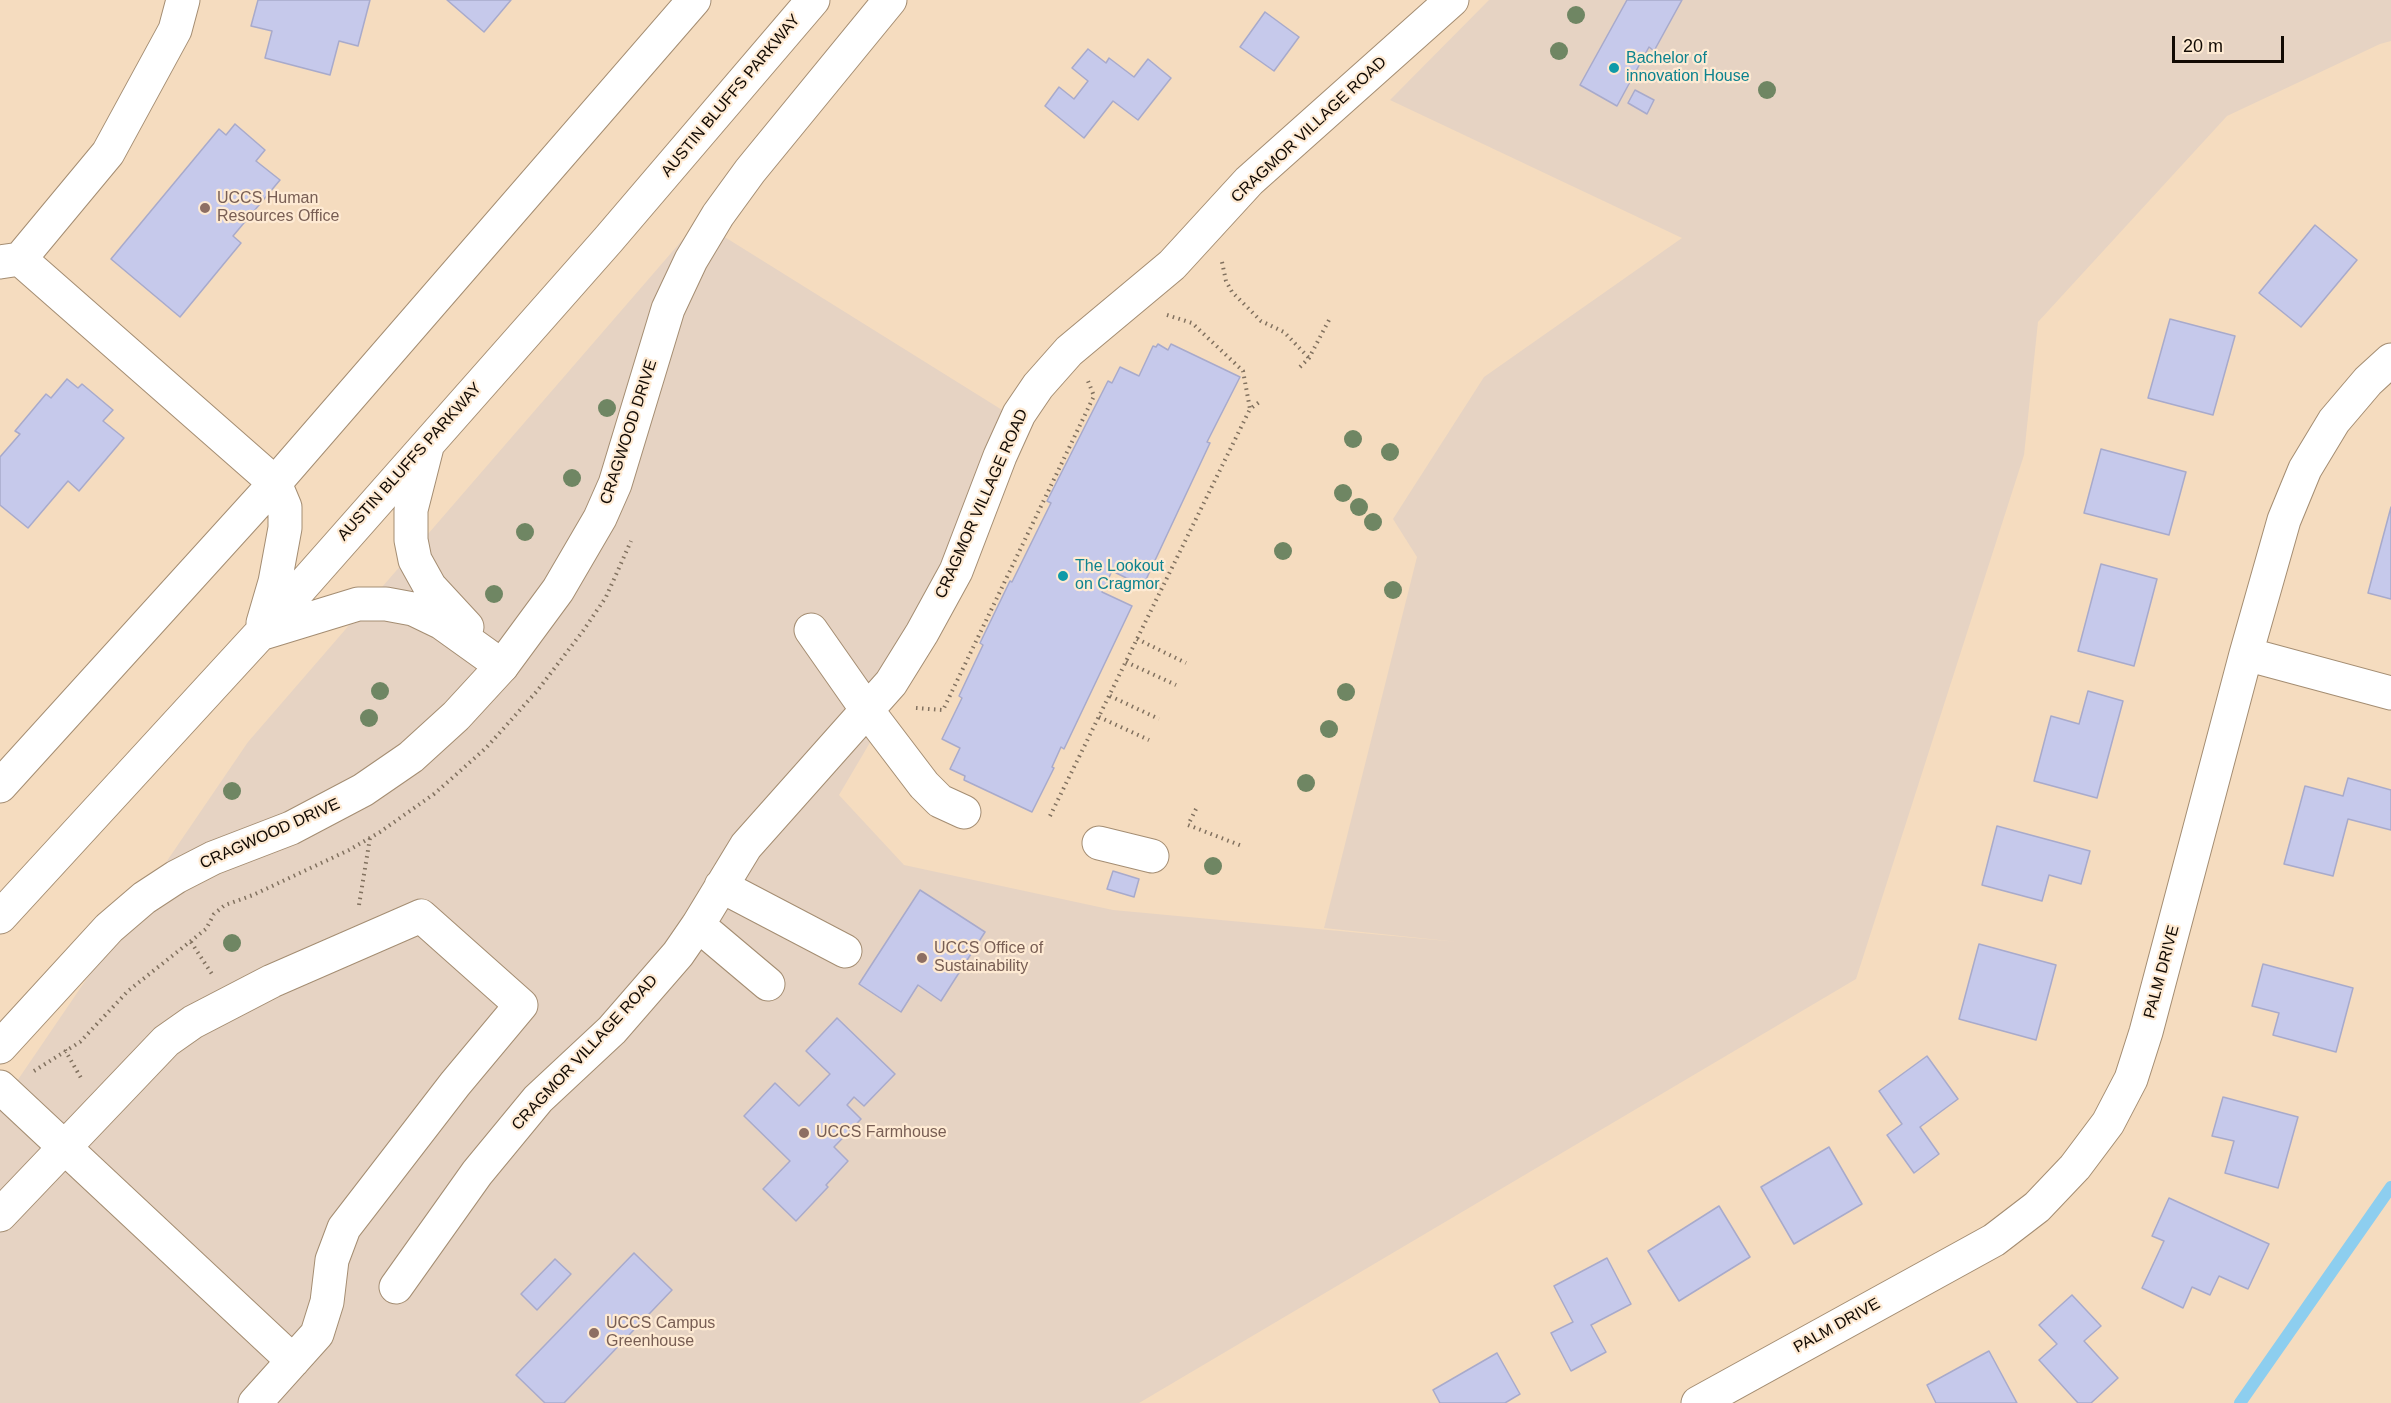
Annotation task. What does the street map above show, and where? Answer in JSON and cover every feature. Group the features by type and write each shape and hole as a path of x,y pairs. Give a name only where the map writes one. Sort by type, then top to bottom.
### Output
{"street":[{"path":"183,0 175,30 108,153 10,261 274,483 285,507 285,528 275,582 260,634"},
{"path":"0,786 274,483 694,0"},
{"name":"AUSTIN BLUFFS PARKWAY","path":"0,916 260,634 608,240 813,0"},
{"name":"CRAGWOOD DRIVE","path":"0,1047 108,928 144,898 176,877 204,863 291,828 363,790 411,757 456,716 502,666 558,590 600,518 615,484 668,309 702,242 718,215 750,171 890,0"},
{"name":"CRAGMOR VILLAGE ROAD","path":"396,1287 477,1173 538,1099 612,1030 678,954 746,846 891,682 922,633 956,571 1019,414 1038,386 1068,351 1172,265 1249,181 1452,0"},
{"name":"PALM DRIVE","path":"1698,1403 1994,1240 2037,1207 2075,1167 2101,1132 2131,1079 2146,1032 2246,654 2284,520 2305,469 2334,421 2368,381 2391,360"},
{"path":"429,440 411,510 411,540 415,560 430,588 502,666"},
{"path":"260,634 358,604 386,604 413,609 442,623 502,666"},
{"path":"811,630 867,710 924,785 940,801 964,812"},
{"path":"2246,654 2391,693"},
{"path":"1099,843 1152,856"},
{"path":"720,886 845,951"},
{"path":"0,1215 166,1041 192,1022 272,981 421,916 521,1005 455,1084 344,1228 332,1260 323,1320 317,1334 255,1403"},
{"path":"698,925 768,984"},
{"path":"0,1087 293,1361"}],"path":[{"path":"1223,258 1226,281 1232,292 1261,321 1284,332 1309,358"},
{"path":"1164,314 1192,323 1243,371 1250,409"},
{"path":"1300,367 1309,358 1329,320"},
{"path":"914,708 943,710 1094,396 1087,377"},
{"path":"1050,816 1250,409 1262,400"},
{"path":"1137,639 1186,663"},
{"path":"1126,662 1176,685"},
{"path":"1110,696 1159,719"},
{"path":"1099,717 1149,740"},
{"path":"1196,809 1188,825 1242,846"},
{"path":"359,907 370,838"},
{"path":"191,942 216,979"},
{"path":"65,1050 82,1080"}],"shaded area":[{"path":"890,0 707,226 1023,423 953,602 839,795 904,865 1113,910 1458,942 1324,928 1417,557 1393,519 1484,377 1682,238 1390,100 1489,0 2391,0 2391,41 2380,44 2227,116 2038,322 2024,455 1856,979 1139,1403 0,1403 0,1106 248,742"}],"building":[{"path":"258,0 370,0 358,46 339,41 330,75 265,58 272,31 251,26"},
{"path":"447,0 511,0 484,32"},
{"name":"Bachelor of innovation House","path":"1627,0 1682,0 1654,51 1649,47 1617,106 1580,85"},
{"path":"1265,12 1299,37 1274,71 1240,47"},
{"path":"1088,49 1106,63 1109,58 1134,77 1148,59 1171,78 1138,120 1113,101 1084,138 1045,106 1059,87 1074,99 1088,81 1072,68"},
{"path":"1635,90 1654,100 1647,114 1628,103"},
{"name":"UCCS Human Resources Office","path":"235,124 265,150 256,161 280,180 233,236 241,243 180,317 111,259 219,129 226,135"},
{"path":"2315,225 2357,260 2301,327 2259,293"},
{"path":"2170,319 2235,336 2213,415 2148,398"},
{"name":"The Lookout on Cragmor","path":"1158,344 1168,350 1171,344 1240,377 1207,442 1210,443 1143,586 1112,571 1102,592 1132,606 1064,749 1061,747 1052,767 1054,768 1032,812 964,780 965,776 950,769 960,748 942,739 962,698 959,696 983,645 980,643 1051,503 1047,501 1108,381 1112,383 1120,367 1139,376 1153,346 1156,347"},
{"path":"67,379 78,388 82,384 113,410 103,421 124,438 79,491 68,481 28,528 0,505 0,457 20,434 15,431 46,394 51,398"},
{"path":"2101,449 2186,472 2169,535 2084,513"},
{"path":"2391,507 2391,599 2368,593"},
{"path":"2101,564 2157,579 2134,666 2078,651"},
{"path":"2088,691 2123,701 2097,798 2034,781 2051,716 2079,724"},
{"path":"2348,778 2391,790 2391,830 2348,819 2333,876 2284,864 2305,786 2343,796"},
{"path":"1997,826 2090,851 2081,884 2049,875 2042,901 1982,885"},
{"path":"1113,871 1139,879 1134,897 1107,889"},
{"name":"UCCS Office of Sustainability","path":"920,890 985,932 941,1001 918,985 901,1012 859,984"},
{"path":"1979,944 2056,965 2036,1040 1959,1019"},
{"path":"2263,964 2353,988 2336,1052 2273,1035 2279,1013 2252,1006"},
{"name":"UCCS Farmhouse","path":"837,1018 895,1074 864,1106 854,1097 847,1105 861,1119 834,1147 848,1161 826,1185 828,1187 796,1221 763,1189 790,1161 744,1116 775,1083 799,1106 830,1074 806,1051"},
{"path":"1927,1056 1958,1099 1920,1127 1939,1154 1914,1173 1887,1135 1902,1124 1879,1091"},
{"path":"2223,1097 2298,1117 2278,1188 2225,1173 2234,1141 2212,1136"},
{"path":"1829,1147 1862,1204 1794,1244 1761,1187"},
{"path":"2169,1198 2269,1244 2248,1289 2219,1276 2210,1295 2192,1287 2183,1308 2142,1288 2164,1241 2152,1236"},
{"path":"1719,1206 1750,1257 1679,1301 1648,1251"},
{"name":"UCCS Campus Greenhouse","path":"634,1253 672,1290 564,1403 545,1403 516,1375"},
{"path":"1607,1258 1631,1304 1591,1325 1606,1352 1571,1371 1551,1333 1573,1322 1554,1286"},
{"path":"555,1259 571,1274 537,1310 521,1294"},
{"path":"2072,1295 2101,1326 2084,1341 2118,1378 2091,1403 2078,1403 2039,1360 2057,1344 2039,1325"},
{"path":"1989,1351 2017,1403 1936,1403 1927,1385"},
{"path":"1497,1353 1520,1394 1505,1403 1440,1403 1433,1390"}],"waterway":[{"path":"2240,1403 2391,1187"}],"place":[{"name":"Bachelor of innovation House","path":"1614,68"},
{"name":"UCCS Human Resources Office","path":"205,208"},
{"name":"The Lookout on Cragmor","path":"1063,576"},
{"name":"UCCS Office of Sustainability","path":"922,958"},
{"name":"UCCS Farmhouse","path":"804,1133"},
{"name":"UCCS Campus Greenhouse","path":"594,1333"}]}
